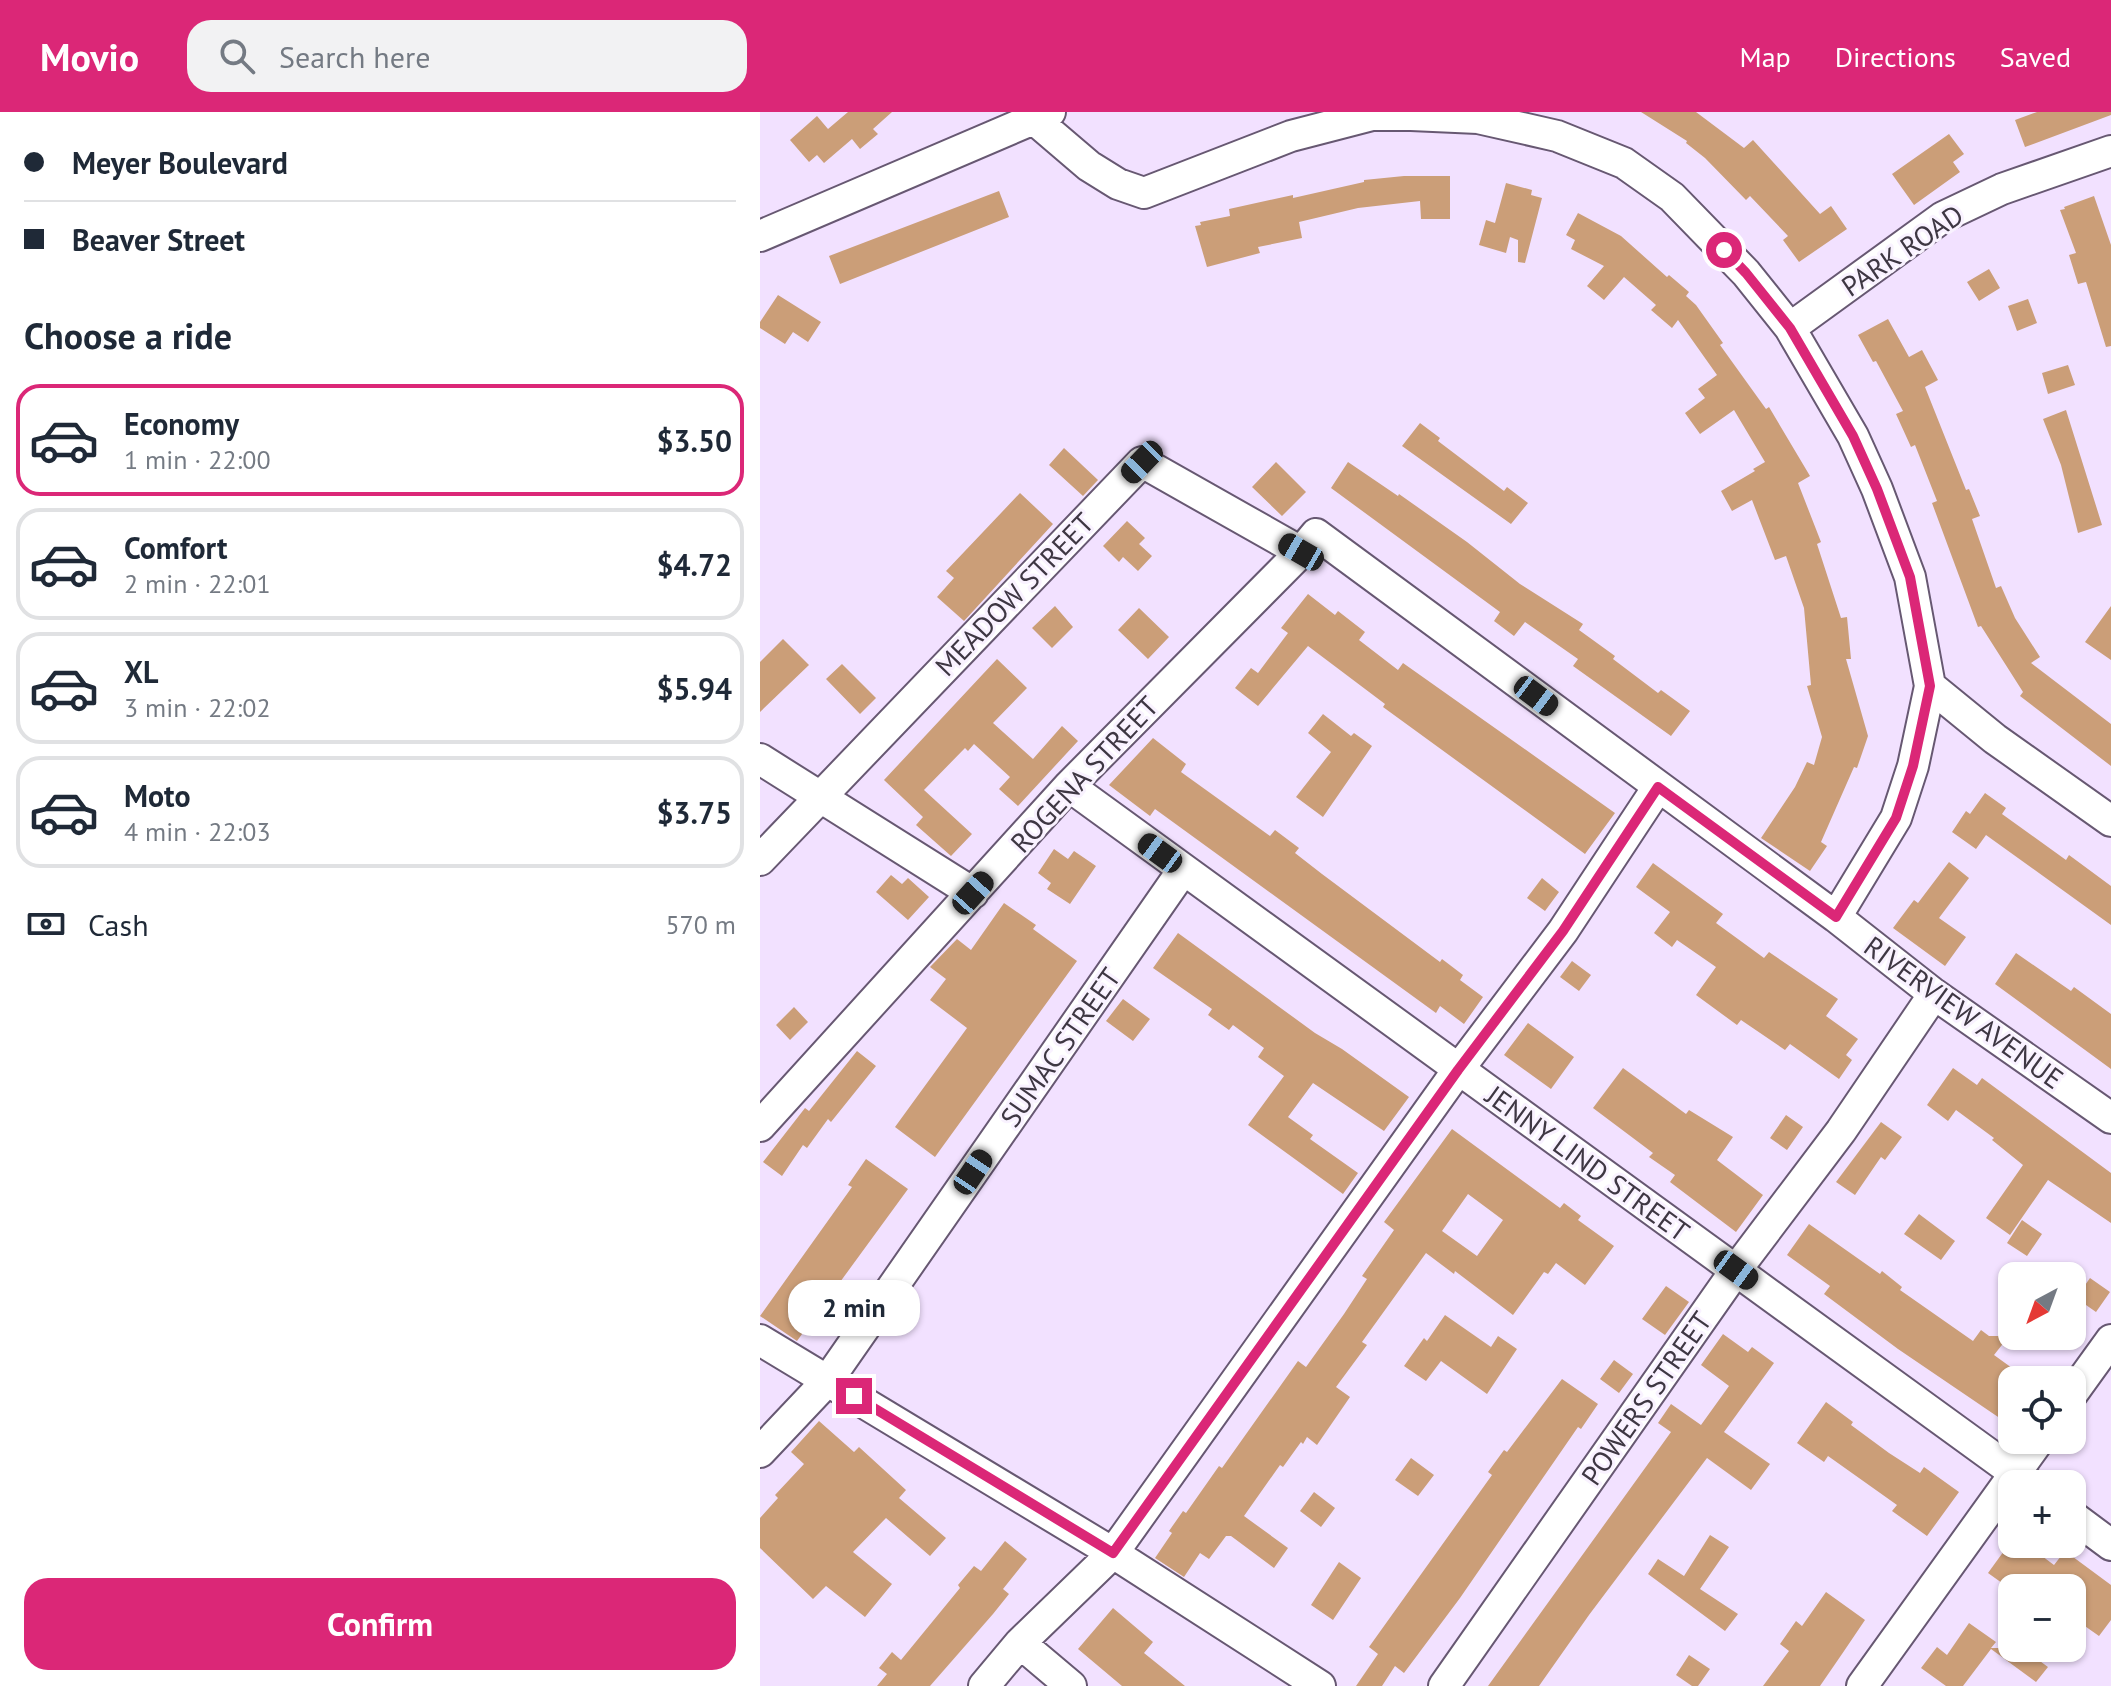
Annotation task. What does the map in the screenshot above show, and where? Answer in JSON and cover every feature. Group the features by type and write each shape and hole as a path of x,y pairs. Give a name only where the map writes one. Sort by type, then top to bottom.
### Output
{"street":[{"path":"760,236 1042,115 1089,166 1118,184 1144,193 1291,136 1372,115 1478,118 1557,136 1624,163 1672,197 1746,273 1790,328 1853,436 1910,577 1930,686 1913,766 1896,818 1836,917"},
{"name":"PARK ROAD","path":"1790,328 1943,217 2002,189 2111,151"},
{"name":"MEADOW STREET","path":"760,860 1142,462 1308,543"},
{"name":"ROGENA STREET","path":"760,1126 1069,786 1308,543"},
{"name":"RIVERVIEW AVENUE","path":"1308,543 1658,787 1836,917 1934,994 2111,1118"},
{"path":"1930,686 1995,739 2111,821"},
{"path":"760,759 973,893"},
{"name":"JENNY LIND STREET","path":"1069,786 2011,1470"},
{"path":"984,1686 1020,1643 1113,1553 1458,1070 1563,931 1658,787"},
{"name":"SUMAC STREET","path":"760,1452 828,1380 1183,870"},
{"name":"POWERS STREET","path":"1444,1686 1736,1270 1841,1131 1934,994"},
{"path":"760,1340 1113,1553 1320,1686"},
{"path":"2086,1375 2111,1340"},
{"path":"1862,1686 1998,1509"},
{"path":"2086,1526 2111,1545"},
{"path":"1020,1643 1071,1686"}],"building":[{"path":"848,112 892,112 873,129 878,134 860,149 852,139 824,163 817,155 809,162 790,140 817,116 828,129"},
{"path":"1641,112 1696,112 1744,148 1753,140 1820,214 1831,206 1847,229 1799,262 1783,240 1788,236 1750,196 1746,200 1687,141"},
{"path":"2037,112 2111,112 2111,115 2025,147 2015,120"},
{"path":"1949,134 1964,154 1953,162 1960,172 1914,205 1892,174"},
{"path":"1450,176 1450,219 1421,219 1420,201 1358,208 1299,222 1302,238 1258,247 1260,253 1207,267 1195,226 1201,225 1200,222 1230,216 1229,209 1293,195 1293,198 1364,180"},
{"path":"1506,183 1532,190 1531,195 1542,198 1525,263 1518,262 1518,240 1510,237 1506,253 1479,245 1486,220 1495,223"},
{"path":"999,191 1009,217 840,284 829,256"},
{"path":"2094,196 2111,245 2111,346 2106,347 2086,282 2078,284 2069,255 2076,253 2060,210"},
{"path":"1578,213 1621,236 1667,277 1669,275 1689,292 1686,296 1723,343 1720,345 1766,409 1769,407 1810,476 1798,483 1821,542 1817,544 1841,618 1847,617 1851,659 1846,659 1868,736 1857,768 1854,767 1821,842 1827,846 1810,871 1761,838 1795,787 1807,762 1814,765 1822,737 1807,686 1811,685 1804,608 1786,556 1775,560 1752,500 1732,511 1721,491 1765,462 1734,410 1700,434 1685,413 1705,398 1698,389 1717,375 1678,320 1672,328 1651,310 1656,305 1624,277 1604,300 1587,286 1604,266 1571,249 1575,240 1566,235"},
{"path":"1989,269 2000,288 1979,301 1967,282"},
{"path":"778,295 821,322 808,342 793,332 785,344 760,328 760,322"},
{"path":"2028,299 2037,323 2017,331 2008,306"},
{"path":"1888,319 1909,357 1922,350 1938,380 1925,387 1966,490 1969,489 1980,516 1972,519 1996,588 2001,586 2015,618 2040,657 2031,663 2111,724 2111,766 2020,696 2023,692 1981,626 1978,627 1932,503 1937,501 1915,445 1911,447 1896,414 1903,411 1858,335"},
{"path":"2068,365 2075,385 2048,394 2042,373"},
{"path":"2066,410 2102,525 2078,533 2061,465 2043,419"},
{"path":"1420,423 1440,438 1438,441 1504,491 1507,487 1528,503 1511,524 1402,446"},
{"path":"1064,448 1098,480 1083,496 1049,465"},
{"path":"1276,462 1306,492 1282,516 1252,487"},
{"path":"1348,462 1467,542 1520,584 1583,624 1579,630 1615,656 1613,659 1658,693 1661,690 1690,711 1671,736 1573,666 1578,659 1525,622 1514,636 1494,621 1500,612 1331,488"},
{"path":"1020,493 1053,524 964,621 937,597 954,578 946,571"},
{"path":"1127,521 1145,538 1139,544 1152,556 1138,571 1123,557 1119,562 1103,546"},
{"path":"1308,594 1335,615 1338,611 1365,632 1359,640 1398,670 1403,663 1615,813 1585,854 1383,707 1385,704 1308,646 1258,706 1235,688 1251,668 1258,673 1288,633 1281,628"},
{"path":"1055,606 1073,627 1052,648 1032,628"},
{"path":"2111,606 2111,660 2085,642"},
{"path":"1139,608 1169,637 1148,659 1118,630"},
{"path":"783,639 809,665 760,712 760,662"},
{"path":"997,659 1027,688 993,723 1033,759 1062,726 1078,741 1018,806 999,789 1010,777 974,744 968,751 965,748 924,790 972,834 951,856 916,825 923,817 884,780"},
{"path":"842,664 876,698 860,714 826,679"},
{"path":"1323,714 1351,736 1354,733 1372,746 1323,817 1296,797 1331,752 1308,733"},
{"path":"1153,738 1186,764 1181,772 1270,836 1275,830 1299,848 1295,853 1322,874 1440,962 1442,959 1463,975 1460,980 1483,997 1464,1024 1440,1006 1436,1013 1155,809 1150,816 1109,785"},
{"path":"1985,793 2006,808 2002,814 2066,860 2069,855 2111,886 2111,925 1986,835 1976,849 1952,832 1966,811 1970,814"},
{"path":"1054,849 1068,859 1074,851 1096,866 1070,904 1047,889 1051,883 1038,873"},
{"path":"1949,862 1969,878 1939,918 1966,937 1945,966 1893,928 1914,900 1918,903"},
{"path":"1653,863 1723,914 1716,923 1764,958 1769,952 1838,999 1826,1016 1858,1039 1846,1055 1852,1060 1839,1079 1790,1044 1785,1050 1741,1020 1737,1025 1696,995 1716,967 1677,940 1672,947 1654,933 1670,912 1636,887"},
{"path":"891,875 902,884 908,878 929,897 908,920 876,892"},
{"path":"1542,878 1559,892 1545,911 1527,898"},
{"path":"1004,903 1036,925 1033,929 1077,961 935,1157 895,1127 967,1028 930,1000 946,979 930,967 957,939 971,950"},
{"path":"1178,933 1409,1097 1384,1131 1313,1083 1288,1117 1313,1135 1310,1139 1358,1173 1343,1194 1248,1125 1284,1076 1258,1057 1264,1048 1233,1025 1229,1030 1208,1015 1212,1009 1153,968"},
{"path":"2016,953 2071,991 2074,987 2111,1014 2111,1069 1995,984"},
{"path":"1572,961 1591,975 1579,991 1560,977"},
{"path":"1123,999 1150,1019 1133,1041 1106,1021"},
{"path":"794,1007 808,1022 790,1040 776,1025"},
{"path":"1528,1023 1574,1057 1551,1089 1504,1055"},
{"path":"857,1051 876,1066 831,1122 828,1119 807,1148 803,1145 782,1176 763,1162 805,1108 809,1111"},
{"path":"1623,1068 1686,1114 1689,1110 1733,1137 1717,1160 1763,1195 1736,1232 1670,1182 1675,1175 1649,1157 1653,1153 1593,1108"},
{"path":"1953,1068 1977,1085 1982,1078 2111,1173 2111,1223 2048,1180 2010,1235 1986,1218 2023,1165 1992,1140 1994,1138 1956,1110 1948,1121 1927,1105"},
{"path":"1786,1115 1803,1127 1787,1150 1770,1138"},
{"path":"1881,1122 1902,1137 1885,1160 1881,1157 1855,1195 1836,1182"},
{"path":"1452,1129 1560,1208 1564,1203 1581,1216 1578,1220 1614,1246 1585,1285 1556,1263 1548,1274 1544,1272 1513,1315 1426,1253 1362,1342 1367,1345 1336,1387 1350,1397 1317,1445 1307,1437 1303,1444 1301,1442 1283,1467 1280,1465 1244,1516 1288,1548 1274,1568 1231,1536 1226,1536 1209,1559 1200,1553 1184,1577 1155,1558 1172,1533 1169,1531 1183,1511 1186,1513 1219,1466 1222,1468 1298,1361 1306,1367 1344,1314 1367,1279 1362,1276 1394,1230 1384,1222","holes":["1468,1194 1503,1220 1477,1256 1442,1231"]},
{"path":"866,1159 908,1189 797,1341 760,1316 852,1187 848,1185"},
{"path":"1919,1214 1955,1241 1941,1260 1904,1234"},
{"path":"2022,1220 2042,1234 2027,1256 2007,1243"},
{"path":"1809,1224 1880,1274 1882,1271 1902,1287 1900,1290 1973,1341 1981,1330 1989,1336 1998,1336 1998,1350 1994,1355 2009,1366 1998,1366 1998,1417 1824,1294 1830,1286 1787,1255"},
{"path":"2090,1278 2110,1292 2096,1312 2086,1305 2086,1284"},
{"path":"1666,1286 1689,1302 1665,1335 1642,1319"},
{"path":"1445,1315 1491,1347 1498,1336 1517,1349 1487,1394 1441,1361 1426,1381 1404,1366"},
{"path":"1723,1334 1748,1352 1752,1347 1774,1363 1724,1432 1770,1464 1751,1490 1707,1458 1539,1686 1488,1686 1671,1432 1658,1423 1671,1404 1701,1425 1729,1386 1701,1365"},
{"path":"1614,1360 1633,1374 1619,1393 1600,1379"},
{"path":"1562,1379 1598,1404 1581,1429 1578,1427 1460,1598 1404,1673 1395,1666 1382,1686 1356,1686 1378,1654 1369,1647 1492,1475 1488,1472 1504,1450 1507,1452"},
{"path":"1826,1402 1889,1453 1920,1473 1924,1467 1959,1492 1927,1536 1892,1511 1897,1505 1828,1456 1824,1462 1797,1443"},
{"path":"819,1421 854,1452 859,1447 906,1490 899,1498 946,1538 930,1556 886,1518 853,1552 892,1584 865,1617 826,1586 813,1599 760,1548 760,1518 778,1498 775,1495 804,1464 791,1452"},
{"path":"1411,1458 1434,1475 1418,1496 1395,1480"},
{"path":"1314,1492 1335,1508 1321,1527 1300,1511"},
{"path":"1710,1535 1729,1547 1700,1589 1738,1614 1725,1631 1648,1574 1658,1559 1684,1576"},
{"path":"1005,1541 1027,1559 1003,1589 1009,1594 930,1686 877,1686 887,1674 879,1668 892,1652 901,1660 960,1588 958,1585 974,1566 981,1571"},
{"path":"1999,1558 2045,1558 2054,1565 2060,1558 2074,1558 2111,1585 2111,1620 2099,1636 2086,1627 2086,1574 1998,1574 1998,1580 1988,1573"},
{"path":"1339,1562 1361,1578 1333,1620 1311,1605"},
{"path":"1826,1592 1865,1620 1820,1686 1763,1686 1789,1651 1780,1644 1796,1621 1802,1626"},
{"path":"1113,1608 1153,1642 1144,1653 1185,1686 1122,1686 1078,1649"},
{"path":"1969,1623 1996,1642 1991,1648 1998,1648 1998,1654 1991,1649 1963,1686 1946,1686 1921,1668 1937,1647 1947,1655"},
{"path":"1689,1655 1710,1669 1698,1686 1692,1686 1676,1675"},
{"path":"2009,1662 2041,1662 2048,1667 2036,1682"}],"route":[{"path":"854,1396 1113,1553 1458,1070 1563,931 1658,787 1836,917 1896,818 1913,766 1930,686 1910,577 1853,436 1790,328 1724,250"}]}
